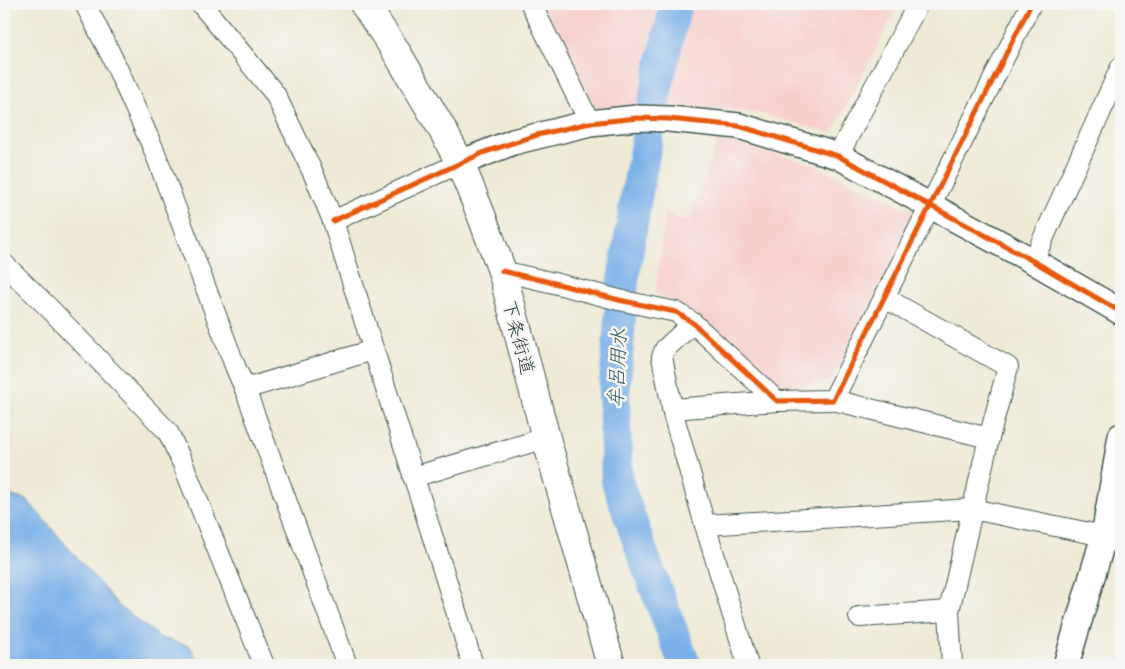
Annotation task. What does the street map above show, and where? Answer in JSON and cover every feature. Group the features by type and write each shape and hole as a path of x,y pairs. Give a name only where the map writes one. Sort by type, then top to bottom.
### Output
{"main road":[{"name":"下条街道","path":"364,4 417,85 460,163 482,217 502,271 546,438 611,665"}],"street":[{"path":"85,4 114,61 154,150 245,389 346,665"},
{"path":"201,4 275,94 314,174 333,221 372,350 473,665"},
{"path":"531,4 590,122"},
{"path":"838,156 918,4"},
{"path":"833,400 1030,4"},
{"path":"1033,261 1121,67"},
{"path":"333,221 460,163 513,142 590,122 637,118 669,119 739,126 838,156 1033,261 1121,312"},
{"path":"4,264 168,432 183,464 264,665"},
{"path":"502,271 676,312 693,323 777,401"},
{"path":"885,298 1008,367 989,438 949,611 952,665"},
{"path":"693,323 665,350 662,357 672,409 748,665"},
{"path":"245,389 372,350"},
{"path":"672,409 777,401 833,400 989,438"},
{"path":"1066,665 1104,536 1121,436"},
{"path":"413,477 546,438"},
{"path":"705,525 972,509 1104,536"},
{"path":"859,617 949,611"}],"shaded area":[{"path":"538,4 899,4 832,133 755,112 685,107 596,108"},
{"path":"718,138 812,164 912,211 915,220 831,381 777,387 692,312 655,294 665,213 689,222"}],"water":[{"path":"4,494 27,500 119,606 161,638 190,646 199,665 4,665"}],"waterway":[{"name":"牟呂用水","path":"676,4 658,81 637,192 623,281 614,396 617,481 685,665"}],"cycle path":[{"path":"502,271 676,312 693,323 777,401 833,400 1031,4"},
{"path":"333,221 485,152 537,135 590,123 637,118 669,119 739,126 838,156 1033,261 1121,312"}]}
